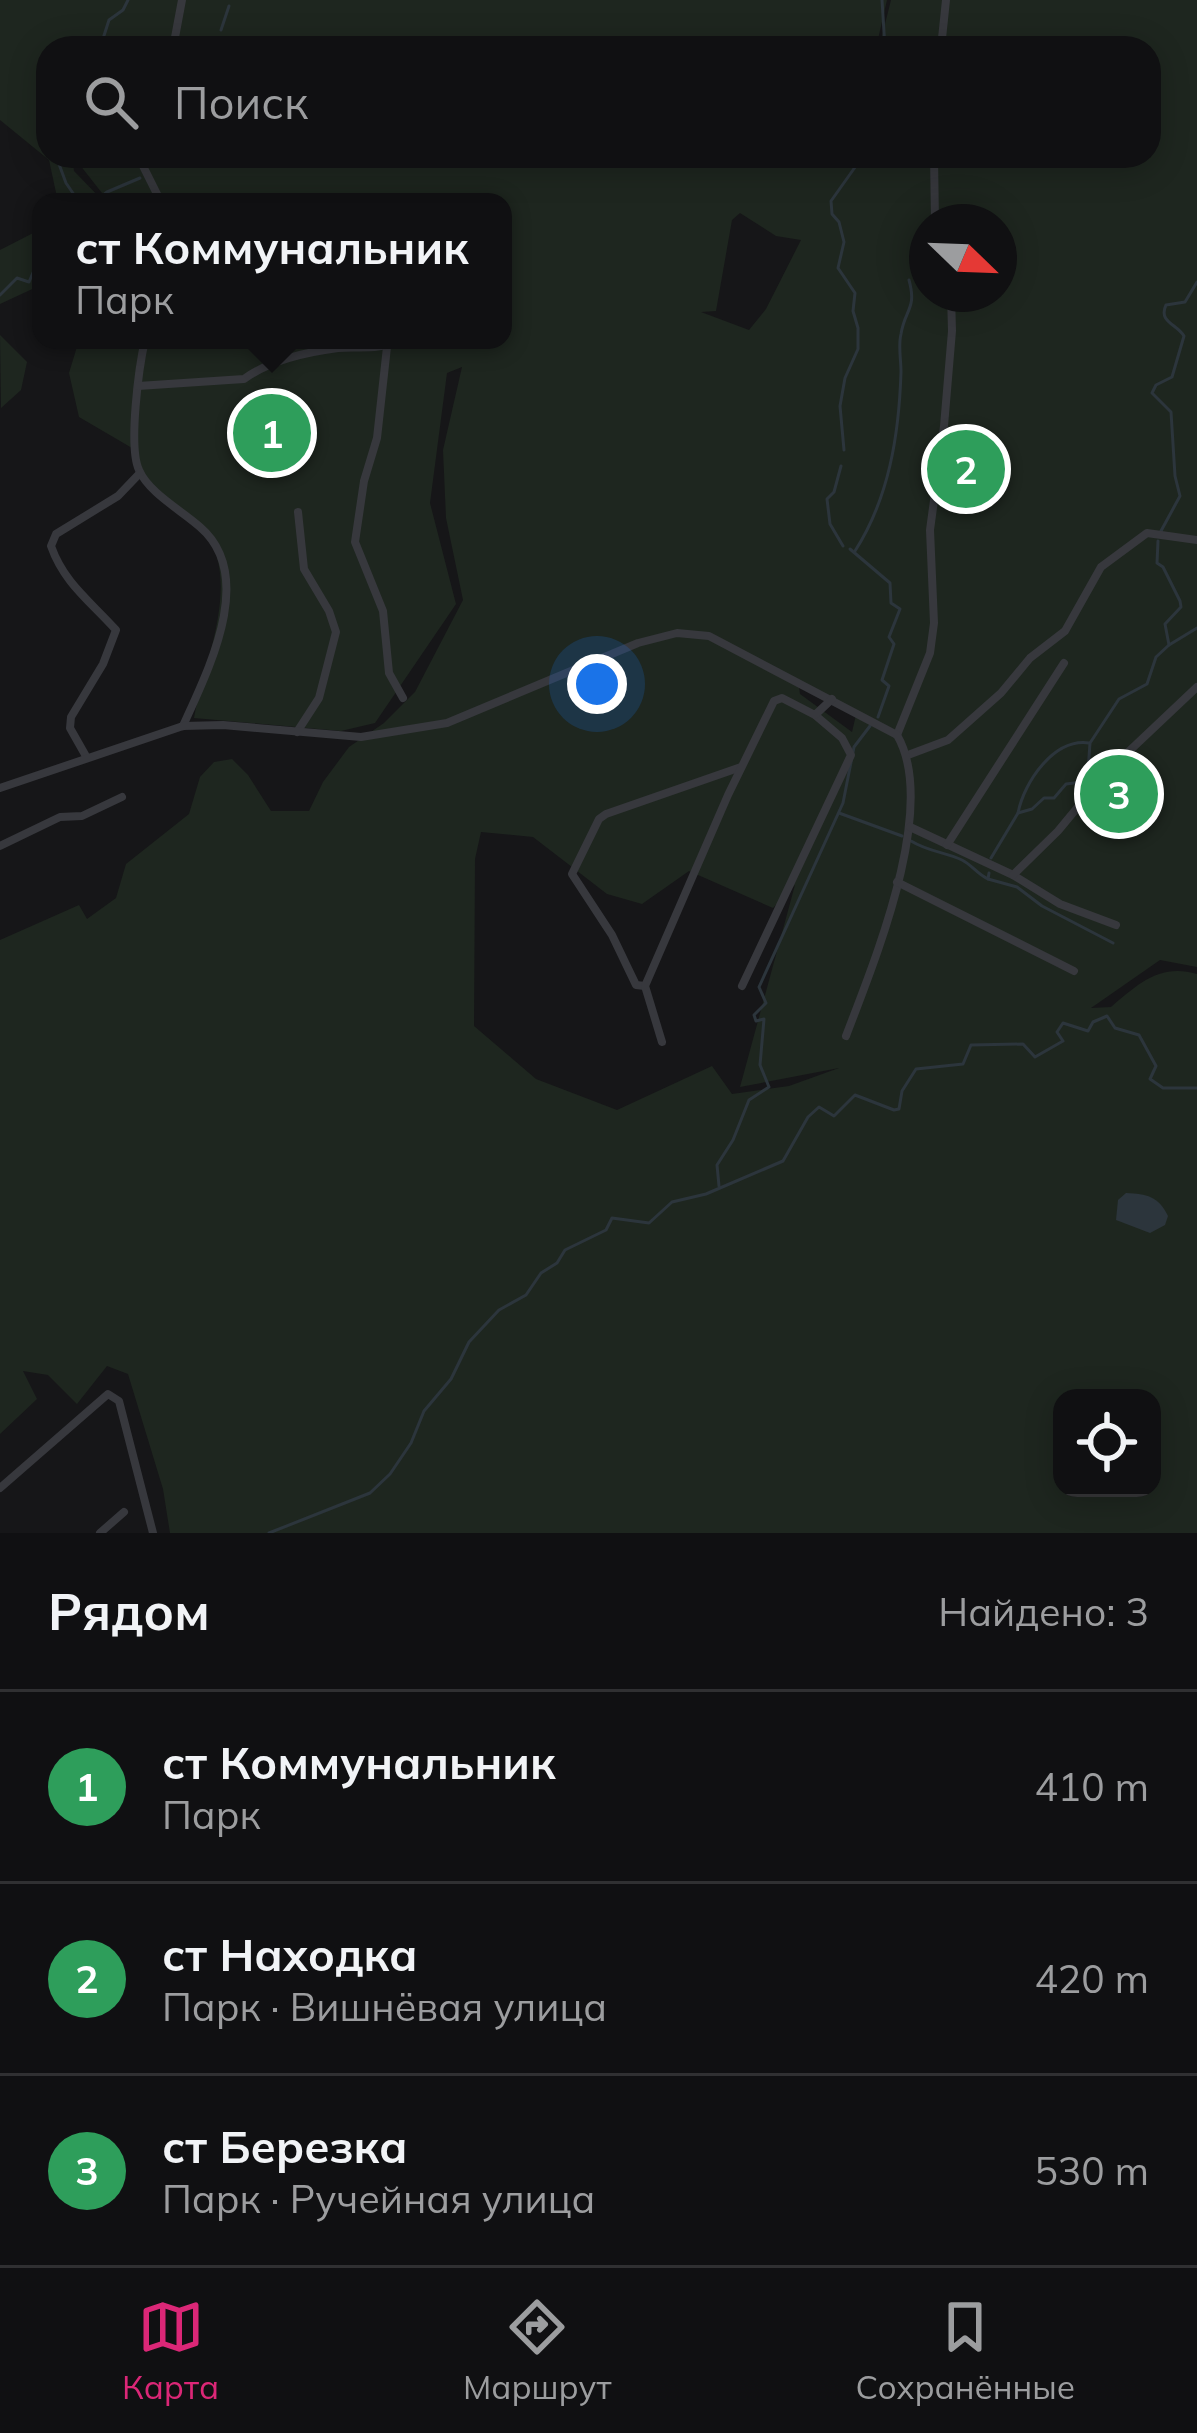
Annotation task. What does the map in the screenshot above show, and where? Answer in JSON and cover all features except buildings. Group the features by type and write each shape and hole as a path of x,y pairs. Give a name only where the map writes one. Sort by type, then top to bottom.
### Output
{"street":[{"path":"175,36 182,0"},
{"path":"942,36 946,0"},
{"path":"934,168 935,204"},
{"path":"897,735 930,652 934,623 930,530 943,442 951,312"},
{"path":"144,349 138,386 136,462 140,473 216,542 225,568 225,602 216,646 184,726"},
{"path":"138,386 244,379 259,369 332,349"},
{"path":"390,349 355,542 382,611 389,673 403,698"},
{"path":"87,758 70,728 71,717 103,664 116,630 72,588 51,545 56,534 118,496 140,473"},
{"path":"295,734 319,698 336,632 304,569 298,512"},
{"path":"908,755 948,740 1001,693 1030,658 1065,631 1101,567 1147,533 1197,540"},
{"path":"0,788 184,726 361,737 447,723 638,643 677,634 709,636 897,735 908,755 910,831 879,951 846,1036"},
{"path":"946,845 1064,663"},
{"path":"1013,874 1106,773 1197,687"},
{"path":"662,1042 645,986 742,766 774,701 782,698 842,738 851,755 742,986"},
{"path":"815,716 832,699"},
{"path":"645,986 636,985 612,935 572,874 599,819 606,814 742,766"},
{"path":"0,846 61,817 82,816 122,797"},
{"path":"910,831 1013,874 1060,904 1116,925"},
{"path":"897,882 1074,971"},
{"path":"0,1488 108,1394 119,1401 153,1533"},
{"path":"100,1533 124,1512"}],"shaded area":[{"path":"0,0 887,0 879,36 36,36 36,149 0,120"},
{"path":"891,0 1197,0 1197,967 1160,960 1091,1008 1111,1007 1161,974 1197,974 1197,1533 170,1533 163,1489 128,1374 107,1366 77,1404 48,1375 23,1371 37,1399 0,1434 0,940 79,905 87,919 116,898 126,864 189,814 200,777 214,762 232,759 271,811 309,811 349,747 384,723 415,692 463,600 446,518 443,450 462,367 447,373 430,503 456,604 375,723 341,731 194,718 221,593 216,554 197,526 143,480 132,448 79,417 69,373 76,349 512,349 512,193 102,193 82,168 1161,168 1161,36 882,36","holes":["740,213 776,236 801,240 766,309 749,330 701,312 716,311 732,220","799,687 856,715 852,732 800,694","481,832 533,837 607,894 642,904 689,871 773,908 795,885 740,1087 839,1068 789,1086 732,1094 712,1066 617,1110 536,1079 474,1026 475,859"]},
{"path":"51,168 74,168 95,193 56,193"},
{"path":"32,234 32,289 0,304 0,250"},
{"path":"0,335 27,362 21,390 1,408"},
{"path":"1126,1193 1156,1200 1168,1216 1165,1225 1150,1233 1116,1220 1118,1200"}],"waterway":[{"path":"104,36 109,20 128,0"},
{"path":"882,0 884,36"},
{"path":"221,30 229,6"},
{"path":"60,168 73,193"},
{"path":"844,450 840,406 845,378 858,349 858,328 855,293 838,268 844,242 831,201 854,168"},
{"path":"106,193 140,178"},
{"path":"0,295 17,278 29,282 32,275"},
{"path":"1161,531 1180,496 1171,412 1152,393 1156,385 1172,377 1184,336 1166,319 1166,305 1185,302 1197,282"},
{"path":"855,551 876,510 890,465 900,396 900,339 909,309"},
{"path":"841,466 834,492 827,499 830,524 843,546"},
{"path":"991,858 1018,813 1044,798 1054,798 1066,784 1082,782 1088,771 1090,743 1119,699 1147,684 1156,657 1169,645 1165,624 1181,607 1157,563 1158,541"},
{"path":"850,549 890,583 891,603 900,609 889,637 894,644 882,680 889,686 878,717"},
{"path":"1169,645 1197,628"},
{"path":"719,1186 717,1165 749,1100 769,1087 760,1065 764,1019 756,1021 754,1015 766,1003 759,987 843,803 854,747 870,726"},
{"path":"1018,813 1043,764 1064,747 1089,743"},
{"path":"839,813 902,836"},
{"path":"911,841 962,860 988,879 989,873"},
{"path":"988,879 1017,887 1042,906 1113,943"},
{"path":"269,1533 370,1493 390,1474 469,1342 499,1310 526,1295 565,1250 606,1230 612,1218 649,1223 672,1202 706,1194 783,1161 808,1117 819,1107 834,1116 855,1095 899,1109 902,1091 916,1069 963,1064 971,1045 1023,1044 1035,1057 1063,1041 1057,1032 1063,1023 1088,1031 1093,1022 1107,1016 1115,1028 1139,1035 1156,1066 1150,1079 1163,1088 1197,1088"}],"place":[{"name":"ст Коммунальник","path":"272,433"},
{"name":"ст Находка","path":"966,469"},
{"name":"ст Березка","path":"1119,794"}]}
